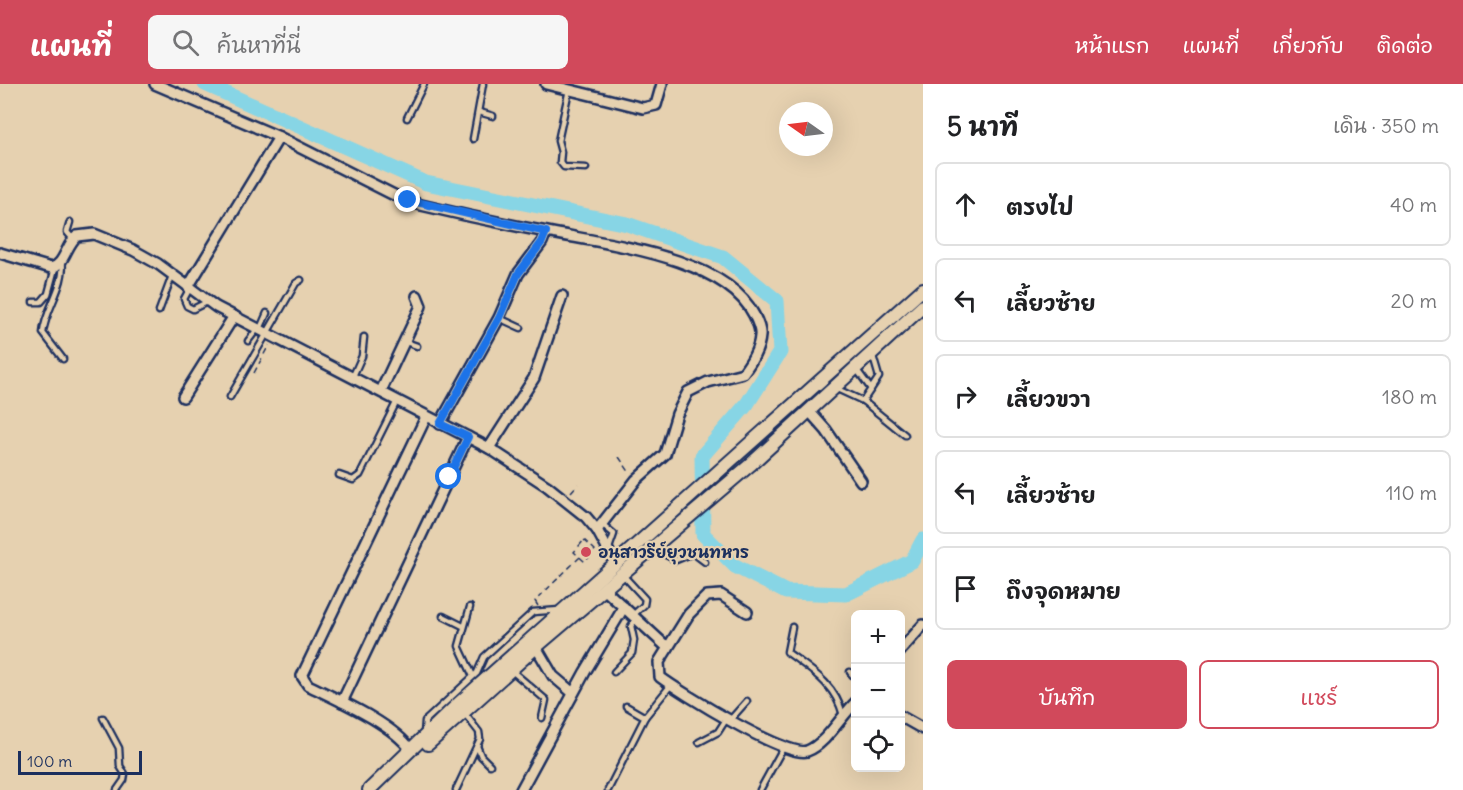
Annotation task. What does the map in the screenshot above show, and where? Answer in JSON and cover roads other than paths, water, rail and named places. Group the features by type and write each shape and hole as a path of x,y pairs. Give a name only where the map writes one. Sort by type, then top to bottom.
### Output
{"main road":[{"path":"381,790 510,670 605,590 619,569 679,506 923,289"},
{"path":"369,790 562,611 666,537 750,465 833,386 920,312"}],"street":[{"path":"155,84 279,137 394,195 421,206 612,244 679,261 735,291 749,305 758,323 759,342 755,356 743,373 702,385 688,392 677,414 668,449 636,480 599,527"},
{"path":"546,84 634,107 651,108 659,100 662,84"},
{"path":"189,288 279,137"},
{"path":"440,424 499,318 518,274 542,242 546,232"},
{"path":"0,253 55,268 73,239 87,234 112,240 158,264 189,288 234,316 489,448 566,501 599,527 608,551 619,569"},
{"path":"381,391 422,306 417,296"},
{"path":"489,448 534,378 562,296"},
{"path":"183,396 234,316"},
{"path":"809,411 826,430 861,481"},
{"path":"411,750 405,742 342,702 305,683 302,676 426,417"},
{"path":"342,702 468,437"},
{"path":"605,590 668,648"},
{"path":"747,612 721,595 707,596 689,614 659,662 657,672 671,685 728,719 783,748 797,752 810,750 851,706"},
{"path":"521,790 573,693 624,607"},
{"path":"905,645 923,625"},
{"path":"536,647 554,676 573,693"},
{"path":"904,718 923,729"}],"lane":[{"path":"407,118 424,84"},
{"path":"472,139 483,84"},
{"path":"569,90 558,141 561,152 560,162 564,167 586,168"},
{"path":"479,112 493,116"},
{"path":"70,222 67,232 73,239"},
{"path":"62,259 62,275 46,316 43,333 63,358"},
{"path":"33,302 41,302 48,294 55,268"},
{"path":"159,311 172,276"},
{"path":"230,398 265,332 296,283 301,280"},
{"path":"189,288 184,299 187,306 193,309 209,301"},
{"path":"265,332 267,313"},
{"path":"499,318 521,328"},
{"path":"248,341 265,332"},
{"path":"353,376 362,356 364,337"},
{"path":"404,341 417,346"},
{"path":"862,402 879,377 872,353"},
{"path":"854,369 872,389"},
{"path":"833,386 862,402 905,435"},
{"path":"339,475 353,480 360,475 397,401"},
{"path":"651,548 676,560 693,553 705,562"},
{"path":"614,672 632,653 634,640 631,626 634,617 644,605 645,599 619,569"},
{"path":"470,607 459,646 473,676"},
{"path":"425,736 425,721 473,676 484,657 533,612 562,611"},
{"path":"443,616 463,626"},
{"path":"792,627 787,652 825,681 838,699 843,715"},
{"path":"510,670 543,695 546,700 542,718"},
{"path":"608,790 645,717 671,685"},
{"path":"699,742 718,732 747,701"},
{"path":"626,706 645,717"},
{"path":"456,790 464,769 477,746 479,732 464,712"},
{"path":"103,718 119,748 120,766 125,774 117,790"},
{"path":"477,746 481,756 490,765"},
{"path":"760,790 783,748"}],"waterway":[{"path":"205,84 426,183 627,224 723,257 777,301 780,352 747,404 702,456 703,534 735,566 786,592 846,594 912,561 923,540"}],"place":[{"name":"อนุสาวรีย์ยุวชนทหาร","path":"586,552"}]}
